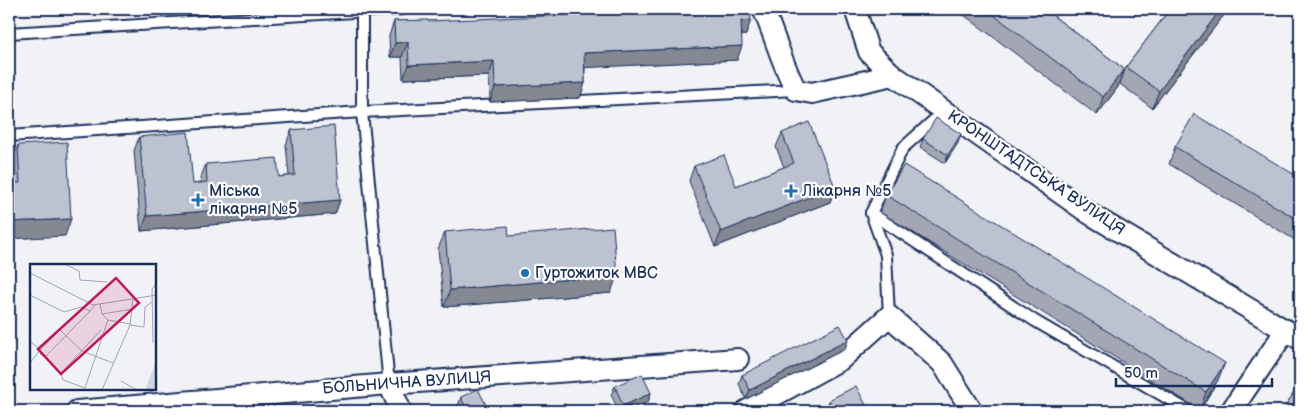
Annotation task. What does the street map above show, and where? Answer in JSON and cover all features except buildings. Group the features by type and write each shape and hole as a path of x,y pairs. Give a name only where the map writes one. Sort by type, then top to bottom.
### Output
{"street":[{"path":"763,9 787,73 796,90 812,93 893,75"},
{"name":"КРОНШТАДТСЬКА ВУЛИЦЯ","path":"855,9 869,52 893,75 1090,214 1293,335"},
{"path":"746,411 840,360 889,316 942,363 972,411"},
{"path":"1230,411 1293,335"},
{"name":"БОЛЬНИЧНА ВУЛИЦЯ","path":"77,411 389,384 738,359"},
{"path":"389,384 401,411"}],"lane":[{"path":"9,33 402,9"},
{"path":"362,11 362,112 389,384"},
{"path":"9,136 362,112 796,90"},
{"path":"889,316 886,255 871,213 904,148 944,111"},
{"path":"871,213 1035,321 1189,411"}],"place":[{"name":"Лікарня №5","path":"791,191"},
{"name":"Міська лікарня №5","path":"198,200"},
{"name":"Гуртожиток МВС","path":"525,273"}]}
